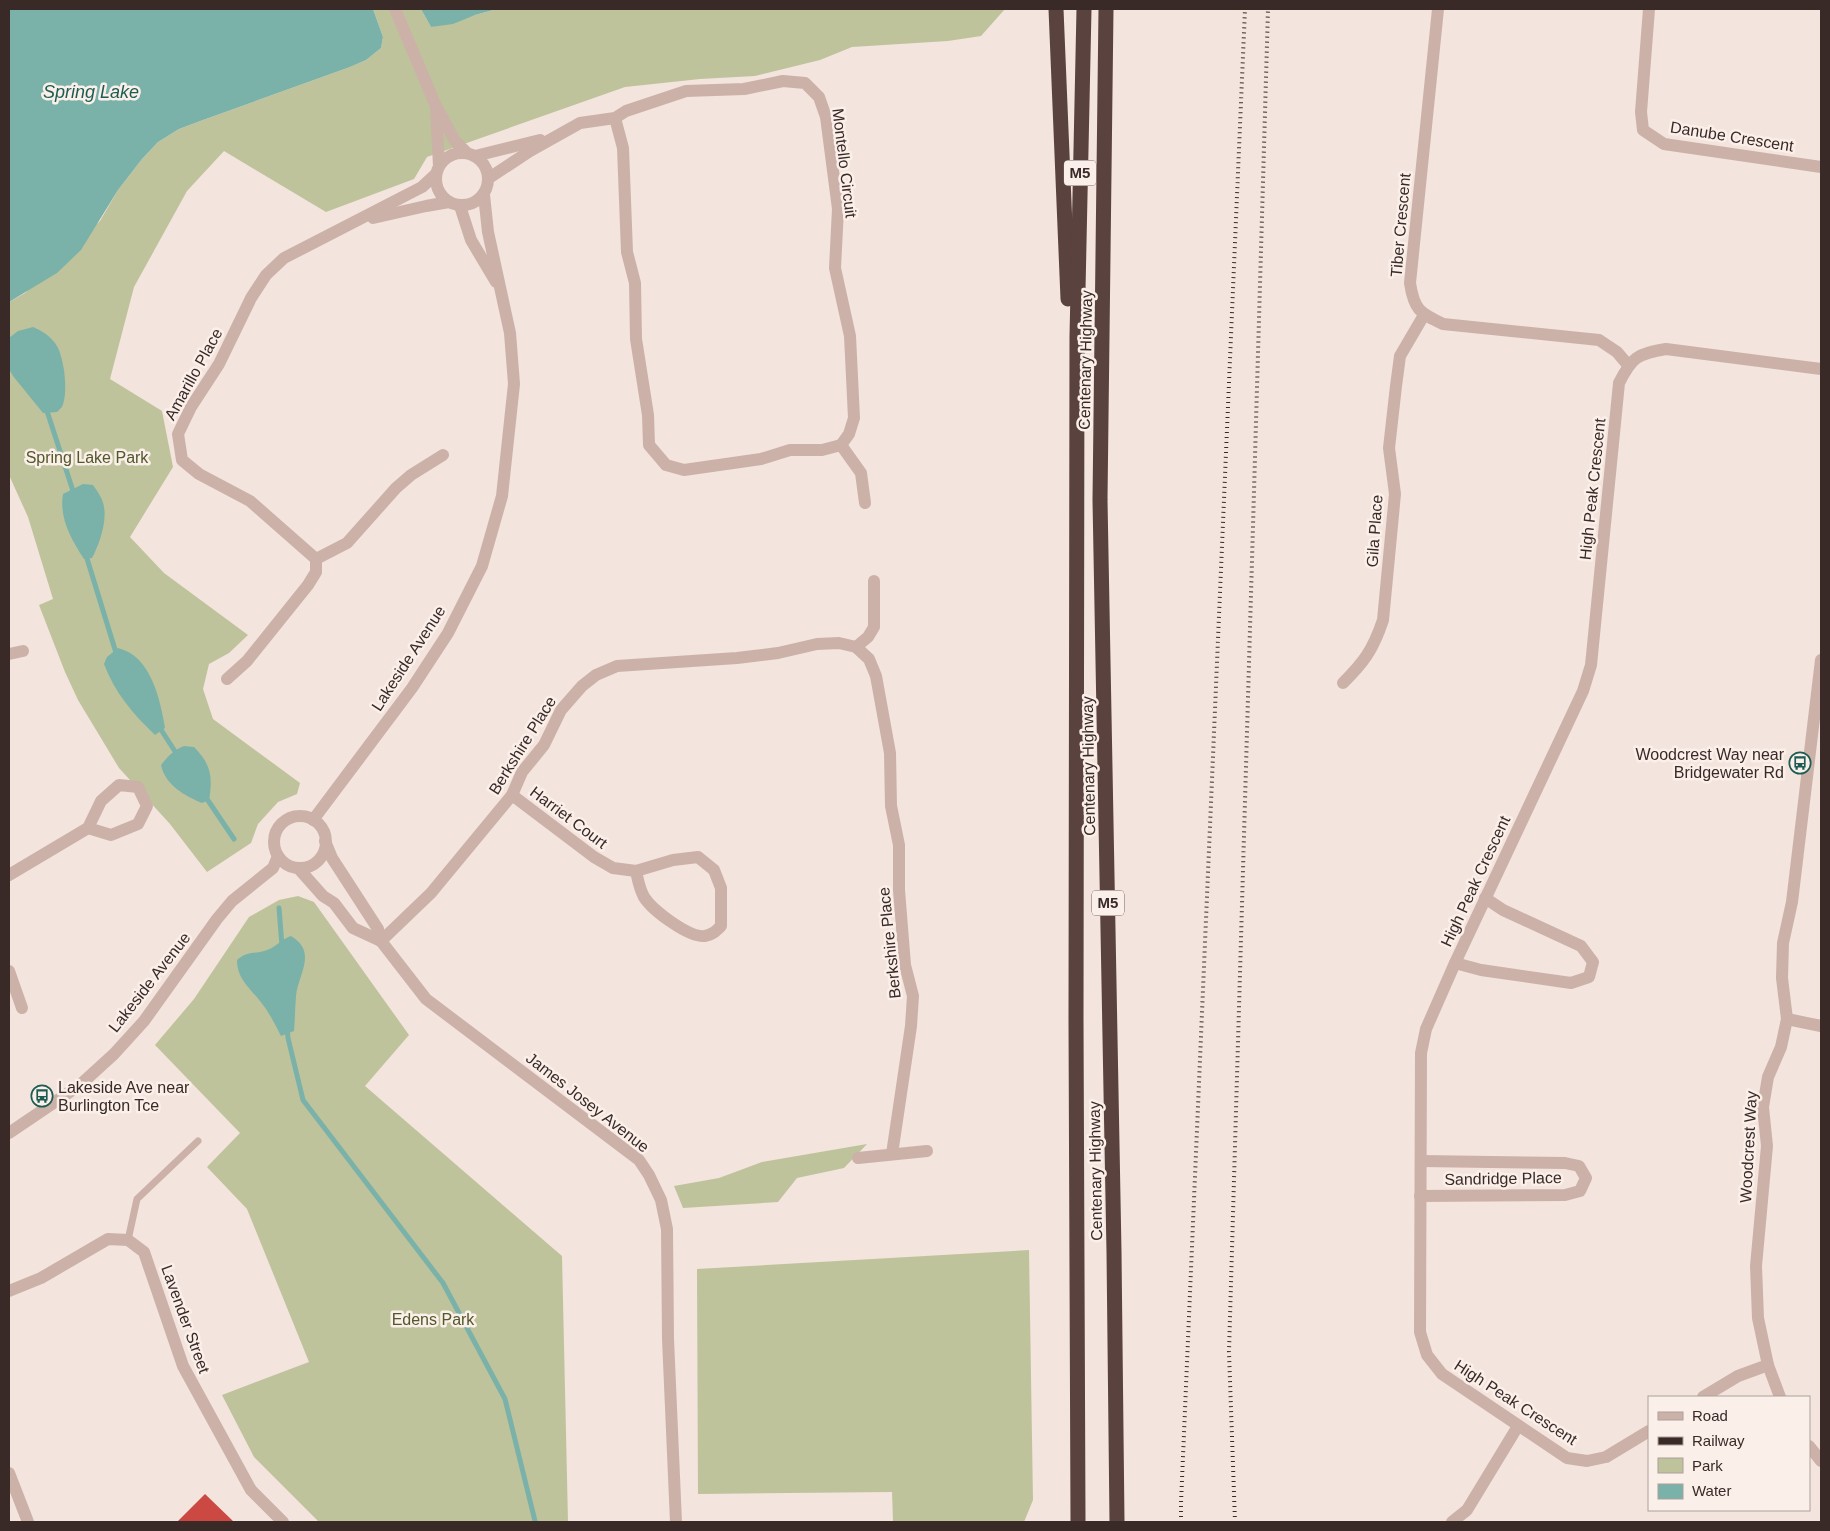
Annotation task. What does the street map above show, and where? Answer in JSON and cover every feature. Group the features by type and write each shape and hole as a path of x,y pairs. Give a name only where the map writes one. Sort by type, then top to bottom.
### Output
{"highway":[{"path":"1056,9 1069,313 1077,337"},
{"name":"Centenary Highway","path":"1078,1522 1076,1068 1077,337 1084,9"},
{"name":"Centenary Highway","path":"1106,9 1100,500 1117,1522"}],"street":[{"name":"Tiber Crescent","path":"1424,315 1413,301 1410,283 1438,9"},
{"name":"Danube Crescent","path":"1649,9 1641,112 1644,130 1664,144 1821,167"},
{"path":"397,14 435,104 456,141 482,162 487,169 488,187 484,195 468,205 454,204 438,190 436,182 438,170 435,104"},
{"name":"Montello Circuit","path":"489,178 580,123 615,118 626,110 686,91 744,89 783,81 805,83 819,97 826,117 838,209 835,268 850,336 854,418 849,434 841,446"},
{"path":"615,118 623,148 627,252 635,283 636,339 648,414 649,445 666,465 684,470 761,459 790,450 822,450 841,446 860,472 865,503"},
{"name":"Montello Circuit","path":"471,155 563,134"},
{"path":"438,170 451,155 471,155"},
{"name":"Amarillo Place","path":"316,559 250,501 199,474 182,460 178,434 190,407 219,364 251,298 266,275 284,258 422,187 438,170"},
{"name":"Lakeside Avenue","path":"313,820 412,688 448,633 482,566 502,496 514,384 510,333 488,232 484,195"},
{"name":"Amarillo Place","path":"354,223 426,206 454,204"},
{"name":"Lakeside Avenue","path":"454,204 471,240 501,290"},
{"path":"1424,315 1443,324 1599,340 1617,352 1628,366 1643,353 1666,349 1821,369"},
{"name":"Gila Place","path":"1343,683 1364,661 1378,636 1383,620 1395,494 1389,448 1400,356 1424,315"},
{"name":"High Peak Crescent","path":"1628,366 1619,384 1591,665 1583,691 1485,898 1426,1029 1421,1052 1420,1332 1426,1355 1442,1374 1567,1458 1587,1461 1606,1457 1648,1432"},
{"path":"227,679 247,661 308,585 316,572 316,559 347,543 396,488 411,475 444,455"},
{"path":"856,647 868,637 874,627 874,581"},
{"name":"Berkshire Place","path":"381,941 432,893 512,795 522,772 544,745 561,710 582,686 596,675 618,666 737,658 778,653 817,644 839,643 856,647 869,659 876,676 890,752 890,806 899,845 899,890 904,956 913,996 911,1026 892,1154"},
{"path":"9,654 23,651"},
{"name":"Woodcrest Way","path":"1780,1396 1768,1365 1758,1318 1756,1266 1767,1146 1763,1107 1768,1077 1781,1047 1787,1019 1782,978 1783,944 1792,902 1821,660"},
{"path":"9,875 88,828 101,801 119,785 138,787 147,806 138,824 112,835 88,828"},
{"name":"Harriet Court","path":"512,795 594,857 613,868 636,870 673,860 698,857 714,870 721,888 721,926 714,933 705,936 693,936 681,929 645,898 639,885 636,870"},
{"path":"296,817 313,820 324,833 325,841 322,856 310,866 299,868 288,866 278,856 274,848 274,840 281,824 296,817"},
{"name":"James Josey Avenue","path":"325,841 332,858 378,929 381,941 426,999 639,1160 649,1175 661,1200 667,1229 668,1339 676,1522"},
{"name":"Lakeside Avenue","path":"9,1133 80,1085 114,1054 144,1021 217,918 232,901 273,868 278,856"},
{"name":"James Josey Avenue","path":"299,868 324,896 334,903 353,928 381,941"},
{"path":"1455,963 1481,970 1571,983 1589,977 1593,962 1581,946 1503,910 1485,898"},
{"path":"9,971 22,1008"},
{"path":"1787,1019 1821,1026"},
{"path":"858,1158 927,1151"},
{"name":"Sandridge Place","path":"1420,1196 1565,1195 1580,1192 1586,1178 1579,1166 1565,1163 1421,1161"},
{"path":"9,1291 41,1278 108,1239 128,1240"},
{"name":"Lavender Street","path":"128,1240 144,1252 183,1366 251,1490 283,1522"},
{"path":"1705,1396 1738,1376 1768,1365"},
{"path":"1452,1522 1467,1510 1518,1426"},
{"path":"1810,1447 1821,1461"},
{"path":"9,1473 28,1522"}],"lane":[{"path":"128,1240 137,1199 198,1142"}],"green space":[{"name":"Spring Lake Park","path":"373,9 421,9 431,27 497,9 1005,9 981,36 948,41 852,47 820,60 755,76 700,79 625,87 427,157 414,179 326,212 224,151 187,191 134,287 110,379 162,411 173,467 130,537 164,573 248,635 229,653 209,664 203,689 213,719 300,783 297,794 278,802 258,824 251,843 207,872 170,824 119,768 78,700 39,605 53,599 28,517 9,475 9,302 25,293 100,221 118,190 158,142 179,129 350,67 366,60 381,48 383,37"},
{"name":"Edens Park","path":"298,896 314,902 409,1035 365,1086 562,1256 568,1522 319,1522 254,1457 222,1395 309,1362 247,1209 207,1167 240,1133 155,1045 194,999 249,917 279,900"},
{"path":"867,1144 844,1168 797,1178 778,1202 683,1208 674,1186 719,1178 762,1162"},
{"path":"1029,1250 1033,1500 1024,1522 893,1522 892,1492 698,1494 697,1269"}],"water":[{"name":"Spring Lake","path":"9,9 373,9 383,37 381,48 366,60 179,129 158,142 118,190 81,250 57,273 9,302"},
{"path":"421,9 497,9 453,24 431,27"},
{"path":"33,327 55,343 61,356 65,374 65,393 62,407 57,412 43,413 9,369 9,338 18,331"},
{"path":"83,484 93,485 101,498 105,513 102,533 95,553 92,558 84,559 67,528 62,503 63,494"},
{"path":"118,648 139,660 152,680 157,692 165,728 155,735 125,702 108,675 104,664 107,657"},
{"path":"184,746 194,747 200,753 209,771 211,784 209,800 202,803 177,789 163,772 161,765 177,749"},
{"path":"291,936 299,942 305,956 297,988 294,1031 281,1036 266,1009 239,973 237,960 248,954 270,949"}],"building":[{"path":"205,1494 234,1522 177,1522"}],"waterway":[{"path":"46,408 74,494"},
{"path":"85,552 117,656"},
{"path":"158,725 178,756"},
{"path":"205,796 234,839"},
{"path":"279,908 282,946"},
{"path":"287,1027 303,1100 443,1283 505,1399 535,1521"}],"railway":[{"path":"1181,1522 1245,9"},
{"path":"1235,1522 1229,1352 1268,9"}],"place":[{"name":"Woodcrest Way near Bridgewater Rd","path":"1800,763"},
{"name":"Lakeside Ave near Burlington Tce","path":"42,1096"}]}
